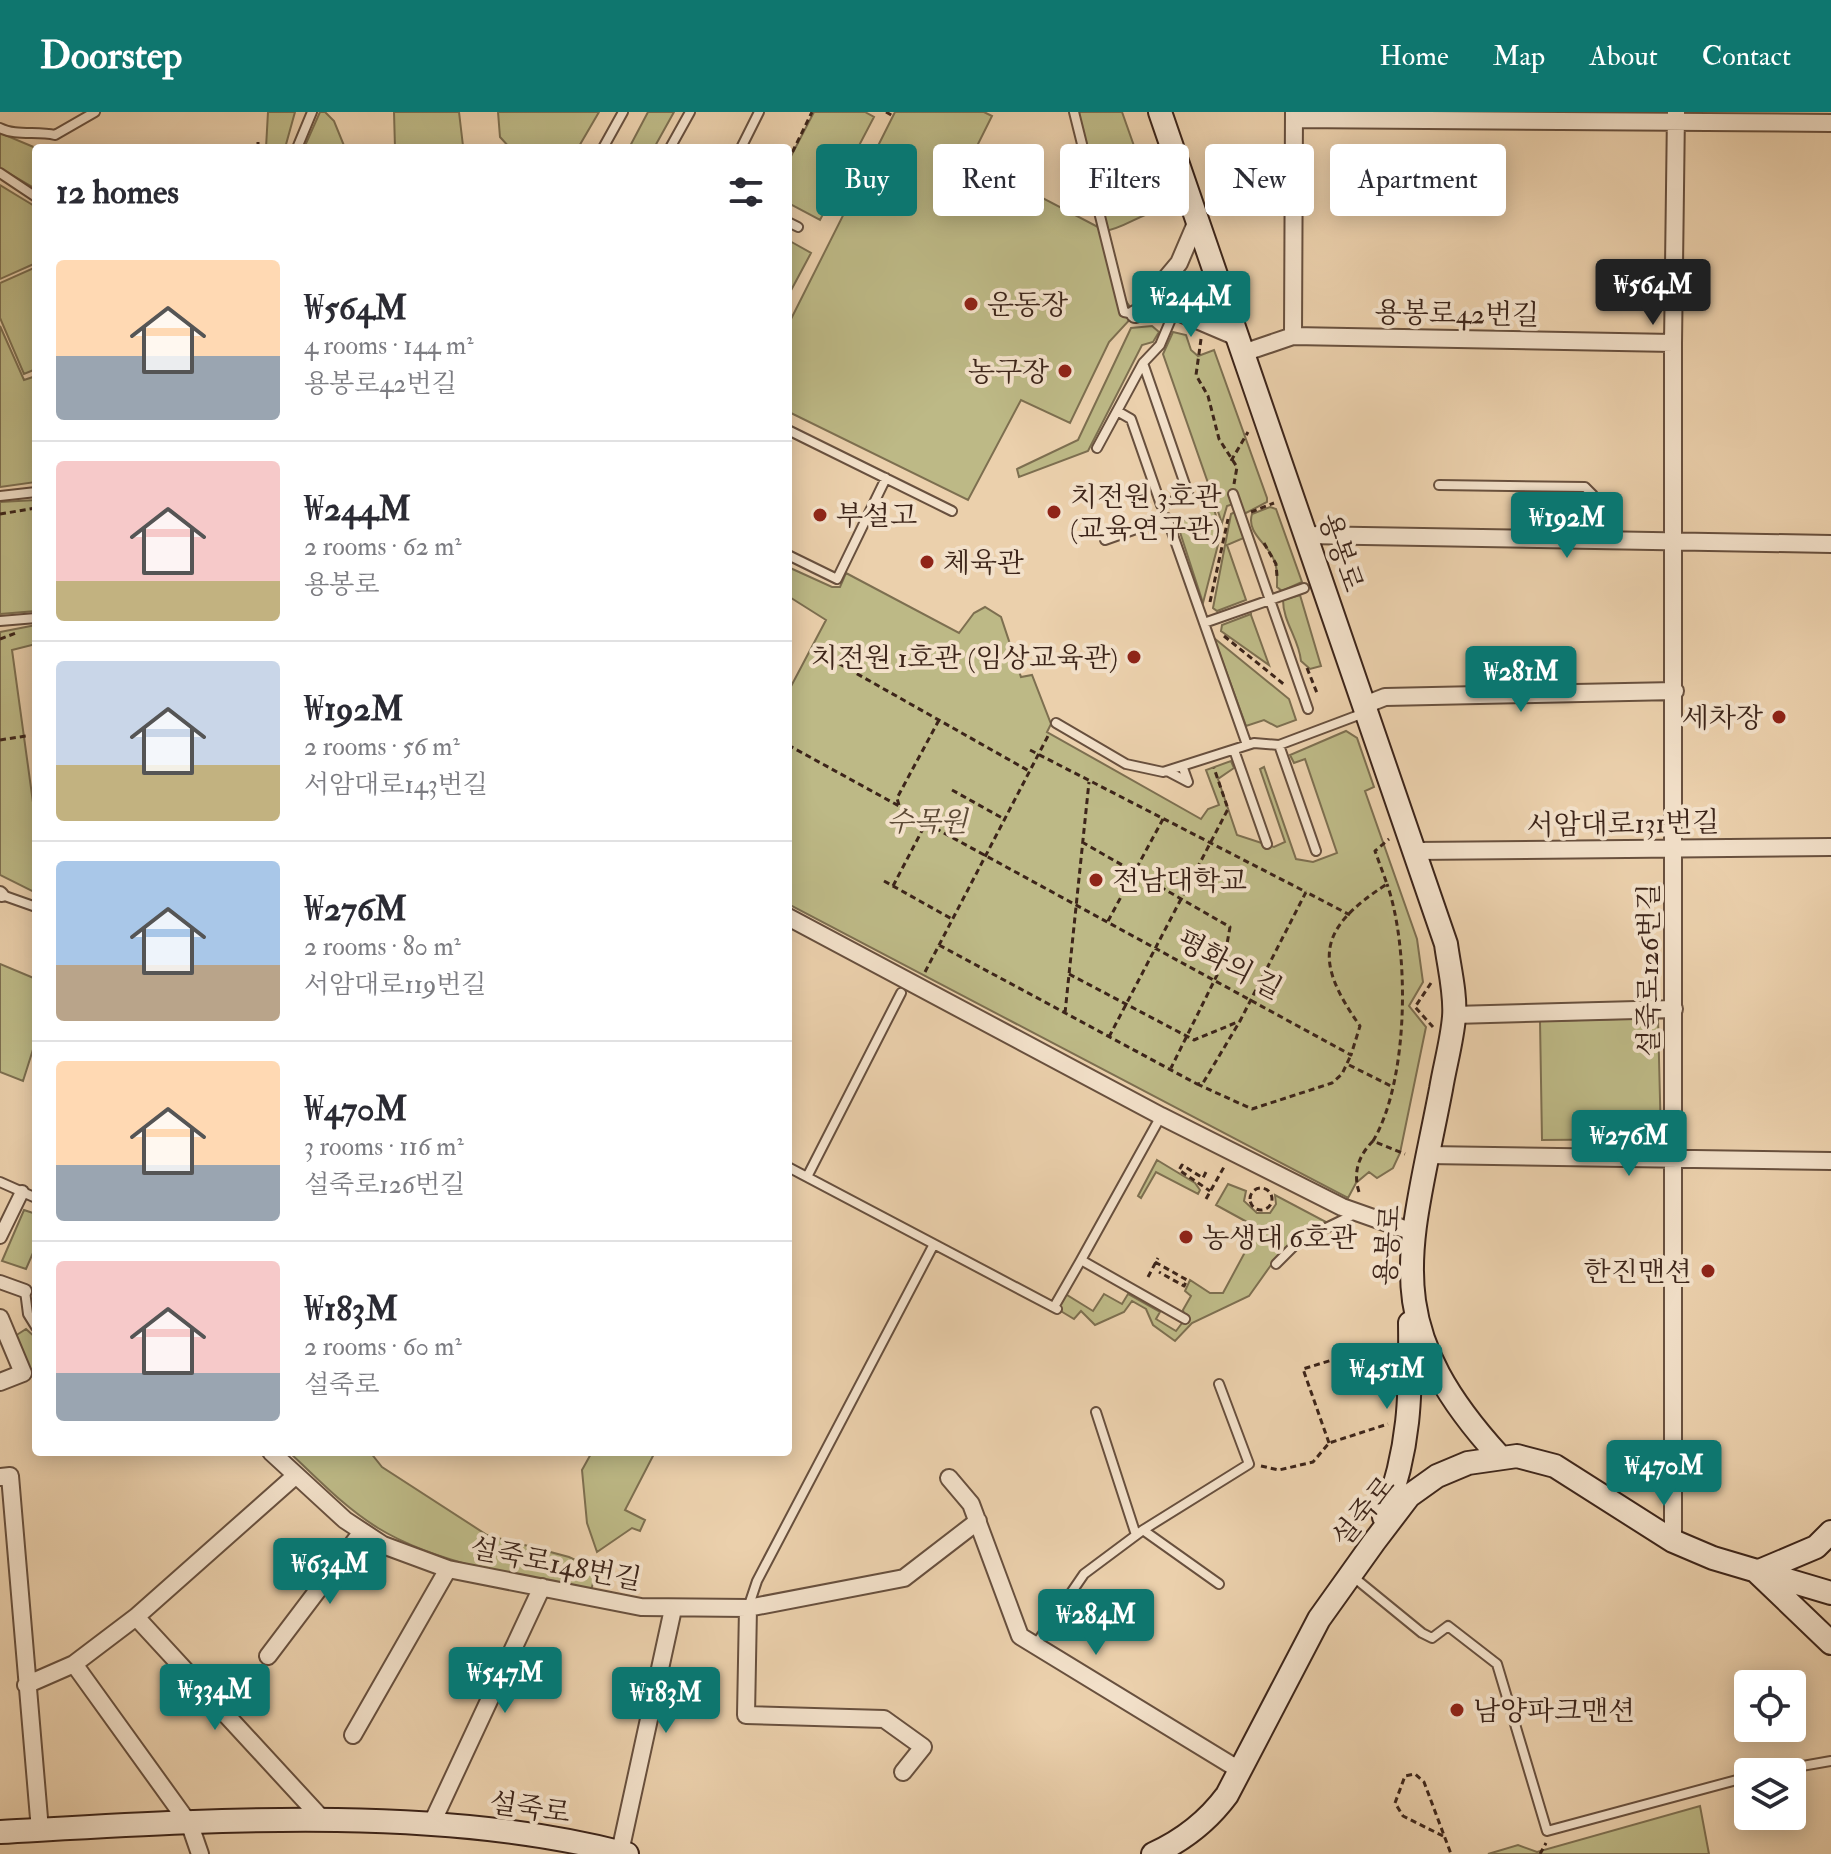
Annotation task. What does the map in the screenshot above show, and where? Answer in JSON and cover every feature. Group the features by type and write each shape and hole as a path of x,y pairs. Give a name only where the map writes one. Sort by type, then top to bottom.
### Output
{"main road":[{"name":"용봉로","path":"1160,112 1446,944 1454,1015 1416,1155 1409,1282 1417,1325 1430,1362 1479,1433 1499,1456"},
{"path":"1374,1542 1398,1479 1408,1439 1411,1396 1409,1282"},
{"name":"설죽로","path":"1153,1854 1188,1836 1212,1815 1241,1771 1319,1619 1374,1542 1421,1487 1468,1463 1499,1456 1517,1456 1555,1466 1673,1541 1757,1572 1831,1593"},
{"path":"1831,1532 1816,1547 1757,1572 1831,1643"},
{"name":"설죽로","path":"0,1832 366,1820 431,1825 560,1848 623,1853"}],"street":[{"path":"1293,336 1294,116 1676,117 1831,123"},
{"name":"설죽로126번길","path":"1673,1541 1673,343 1676,117"},
{"path":"1147,310 1153,294 1179,263 1197,221"},
{"path":"1147,310 1219,284"},
{"path":"1147,310 1174,311 1241,346"},
{"name":"용봉로42번길","path":"1241,346 1293,336 1673,343"},
{"path":"1305,535 1831,544"},
{"path":"1363,709 1385,697 1675,691"},
{"name":"서암대로131번길","path":"1415,851 1831,847"},
{"path":"792,919 1161,1116 1355,1213 1413,1232"},
{"path":"1454,1015 1674,1009"},
{"path":"1416,1155 1831,1161"},
{"path":"0,1237 22,1192"},
{"path":"0,1282 25,1291"},
{"path":"0,1318 29,1375 0,1382"},
{"name":"설죽로148번길","path":"275,1456 361,1533 448,1569 619,1604 673,1609 748,1608 904,1578 978,1521"},
{"path":"0,1477 10,1476 40,1830"},
{"path":"26,1685 74,1664 136,1617 295,1476"},
{"path":"949,1478 966,1495 978,1521 1020,1636 1241,1771"},
{"path":"268,1656 361,1533"},
{"path":"353,1735 448,1569"},
{"name":"설죽로","path":"431,1825 542,1587"},
{"path":"748,1608 746,1715 884,1719 923,1747 903,1772"},
{"name":"설죽로","path":"623,1853 673,1609"},
{"path":"136,1617 324,1821"},
{"path":"74,1664 190,1825 200,1854"}],"lane":[{"path":"0,128 8,132 35,131 55,135 95,112"},
{"path":"299,144 312,112"},
{"path":"605,144 623,112"},
{"path":"672,144 690,112"},
{"path":"743,144 759,112"},
{"path":"1074,112 1101,210 1115,287 1124,312 1147,310"},
{"path":"0,173 32,194"},
{"path":"792,224 798,227"},
{"path":"1097,448 1143,363 1160,345 1174,311"},
{"path":"1117,411 1131,419 1161,505 1189,496 1143,363"},
{"path":"792,432 952,511"},
{"path":"792,557 837,579 886,478"},
{"path":"1439,485 1585,487 1593,495 1595,541"},
{"path":"0,496 32,492"},
{"path":"1233,494 1308,709"},
{"path":"1105,540 1167,518 1247,745"},
{"path":"1204,623 1304,588"},
{"path":"0,621 32,618"},
{"path":"1169,772 1247,745 1268,742 1279,745 1363,709"},
{"path":"1056,723 1126,764 1169,772 1188,782 1183,768"},
{"path":"1279,745 1316,851"},
{"path":"1234,750 1267,844"},
{"path":"1,894 32,906"},
{"path":"807,1177 901,993"},
{"path":"792,1169 1056,1308 1161,1116"},
{"path":"0,1182 32,1196"},
{"path":"1276,1264 1299,1241 1355,1213"},
{"path":"748,1608 764,1567 934,1244"},
{"path":"1081,1260 1185,1319"},
{"path":"25,1291 32,1320"},
{"path":"1036,1644 1084,1574 1139,1532 1249,1464 1219,1384"},
{"path":"1096,1412 1139,1532 1219,1584"},
{"path":"1351,1575 1422,1633 1432,1638 1448,1626 1497,1664 1547,1831 1734,1781"},
{"path":"1806,1765 1831,1761"}],"path":[{"path":"792,153 812,112"},
{"path":"886,112 893,116"},
{"path":"258,138 258,144"},
{"path":"1231,461 1248,432"},
{"path":"0,514 32,509"},
{"path":"822,654 1029,771"},
{"path":"899,806 897,798 939,720"},
{"path":"918,986 1056,723"},
{"path":"0,740 26,736"},
{"name":"평화의 길","path":"792,747 1351,1055 1360,1026 1338,995 1327,963 1329,943 1350,915 1387,884"},
{"path":"1030,750 1350,915"},
{"path":"1109,1037 1228,809 1213,767"},
{"path":"1065,1013 1089,780"},
{"path":"952,790 1004,819"},
{"path":"1108,921 1163,819"},
{"path":"893,886 926,823"},
{"path":"1359,1192 1354,1175 1364,1149 1373,1141 1391,1086 1403,1007 1401,947 1387,884 1375,851 1392,837"},
{"path":"1082,842 1230,927 1224,961 1170,1069"},
{"path":"884,881 952,919"},
{"path":"1197,1084 1203,1083 1240,1021 1306,892"},
{"path":"939,945 1197,1084 1252,1109 1332,1083 1349,1065 1351,1055"},
{"path":"1069,974 1194,1040 1240,1021"},
{"path":"1415,1007 1423,992 1435,980"},
{"path":"1403,1007 1415,1007 1433,1027"},
{"path":"1349,1065 1391,1086"},
{"path":"1373,1141 1416,1155"},
{"path":"1206,1199 1226,1163"},
{"path":"1206,1172 1203,1178 1182,1165 1179,1170 1210,1191"},
{"path":"1260,1187 1268,1190 1272,1198 1269,1206 1261,1210 1253,1207 1249,1199 1252,1191 1260,1187"},
{"path":"1148,1277 1156,1260 1187,1280 1184,1286 1159,1272"},
{"path":"1329,1443 1303,1369 1377,1346"},
{"path":"1249,1464 1279,1470 1313,1462 1329,1443 1396,1421"},
{"path":"1443,1836 1403,1816 1395,1803 1405,1776 1415,1774 1424,1782 1451,1854"}],"green space":[{"path":"268,112 295,112 286,144 266,144"},
{"path":"320,112 325,112 334,121 343,144 306,144"},
{"path":"394,112 459,112 463,144 395,144"},
{"path":"498,112 599,112 580,144 506,144 500,137"},
{"path":"648,112 674,112 656,144 631,144"},
{"path":"814,112 865,112 874,117 860,144 816,144 816,216 822,216 820,220 792,205 792,154"},
{"name":"운동장","path":"895,112 984,112 992,116 978,144 933,144 933,216 1044,216 1044,199 1060,207 1060,216 1077,216 1098,227 1121,294 1135,314 1109,342 1070,423 1021,400 968,500 792,413 792,317 843,216 917,216 917,144 879,144"},
{"path":"1074,112 1122,112 1133,144 1082,144"},
{"path":"0,133 32,146 32,187 0,168"},
{"path":"0,185 32,205 32,265 0,279"},
{"path":"1101,216 1143,216 1118,227 1105,231"},
{"path":"792,242 811,253 792,289"},
{"path":"32,269 32,371 24,374 0,318 0,283"},
{"path":"0,326 24,380 32,377 32,483 0,487"},
{"path":"1152,326 1159,332 1153,342 1142,345 1088,451 1019,477 1017,469 1078,440 1131,328"},
{"path":"1173,332 1186,335 1191,350 1198,356 1214,350 1267,498 1267,502 1246,513 1243,513 1239,502 1227,506 1222,523 1163,354"},
{"path":"32,500 32,611 0,614 0,502"},
{"path":"1270,507 1276,509 1302,582 1282,591 1277,587 1274,560 1255,533 1251,521 1252,514"},
{"path":"1214,509 1221,533 1203,603 1177,523"},
{"path":"1237,511 1246,537 1227,545 1246,600 1217,611 1213,608 1231,514"},
{"name":"수목원","path":"792,569 832,587 840,587 846,573 959,633 974,613 985,607 1001,617 1021,677 1032,675 1051,724 1047,732 1201,819 1208,809 1219,805 1206,770 1231,761 1234,768 1218,779 1237,835 1274,847 1285,842 1260,769 1264,767 1296,859 1313,862 1337,853 1305,759 1294,763 1290,755 1346,731 1357,738 1374,787 1365,791 1417,939 1423,982 1409,1006 1426,1027 1400,1153 1393,1168 1377,1178 1369,1172 1356,1183 1348,1198 792,906 792,684 826,620 792,599"},
{"path":"1300,595 1321,666 1310,669 1301,661 1284,608 1283,600"},
{"path":"1251,614 1269,665 1221,631 1222,625"},
{"path":"32,626 32,645 12,650 32,795 32,891 0,875 0,632"},
{"path":"1214,638 1289,699 1296,720 1277,727 1264,720 1246,726"},
{"path":"0,964 32,977 32,1053 23,1081 0,1072"},
{"path":"1658,1018 1661,1139 1542,1140 1540,1021"},
{"path":"1157,1160 1195,1183 1200,1190 1198,1194 1156,1172 1141,1198 1138,1196"},
{"path":"1228,1184 1246,1191 1244,1201 1257,1213 1270,1213 1276,1204 1275,1195 1326,1222 1295,1238 1276,1258 1249,1296 1192,1323 1175,1341 1153,1325 1146,1309 1132,1301 1124,1312 1095,1325 1081,1311 1074,1319 1054,1307 1062,1292 1093,1311 1104,1294 1122,1304 1128,1294 1160,1312 1156,1319 1176,1331 1185,1319 1183,1310 1191,1296 1185,1291 1190,1280 1210,1293 1223,1293 1258,1228 1216,1205"},
{"path":"24,1210 32,1213 32,1255 26,1269 2,1261"},
{"path":"26,1329 32,1334 32,1370 26,1369 12,1338"},
{"path":"293,1456 373,1456 382,1467 487,1535 569,1557 597,1570 591,1590 481,1568 426,1551 378,1528"},
{"path":"590,1456 653,1456 625,1510 645,1520 640,1531 632,1528 597,1552 587,1523 582,1470"},
{"path":"1700,1806 1709,1854 1488,1854 1518,1845 1537,1852"}],"place":[{"name":"운동장","path":"971,304"},
{"name":"농구장","path":"1065,371"},
{"name":"치전원 3호관 (교육연구관)","path":"1054,512"},
{"name":"부설고","path":"820,515"},
{"name":"체육관","path":"927,562"},
{"name":"치전원 1호관 (임상교육관)","path":"1134,657"},
{"name":"세차장","path":"1779,717"},
{"name":"전남대학교","path":"1096,880"},
{"name":"농생대 6호관","path":"1186,1237"},
{"name":"한진맨션","path":"1708,1271"},
{"name":"남양파크맨션","path":"1457,1710"}]}
